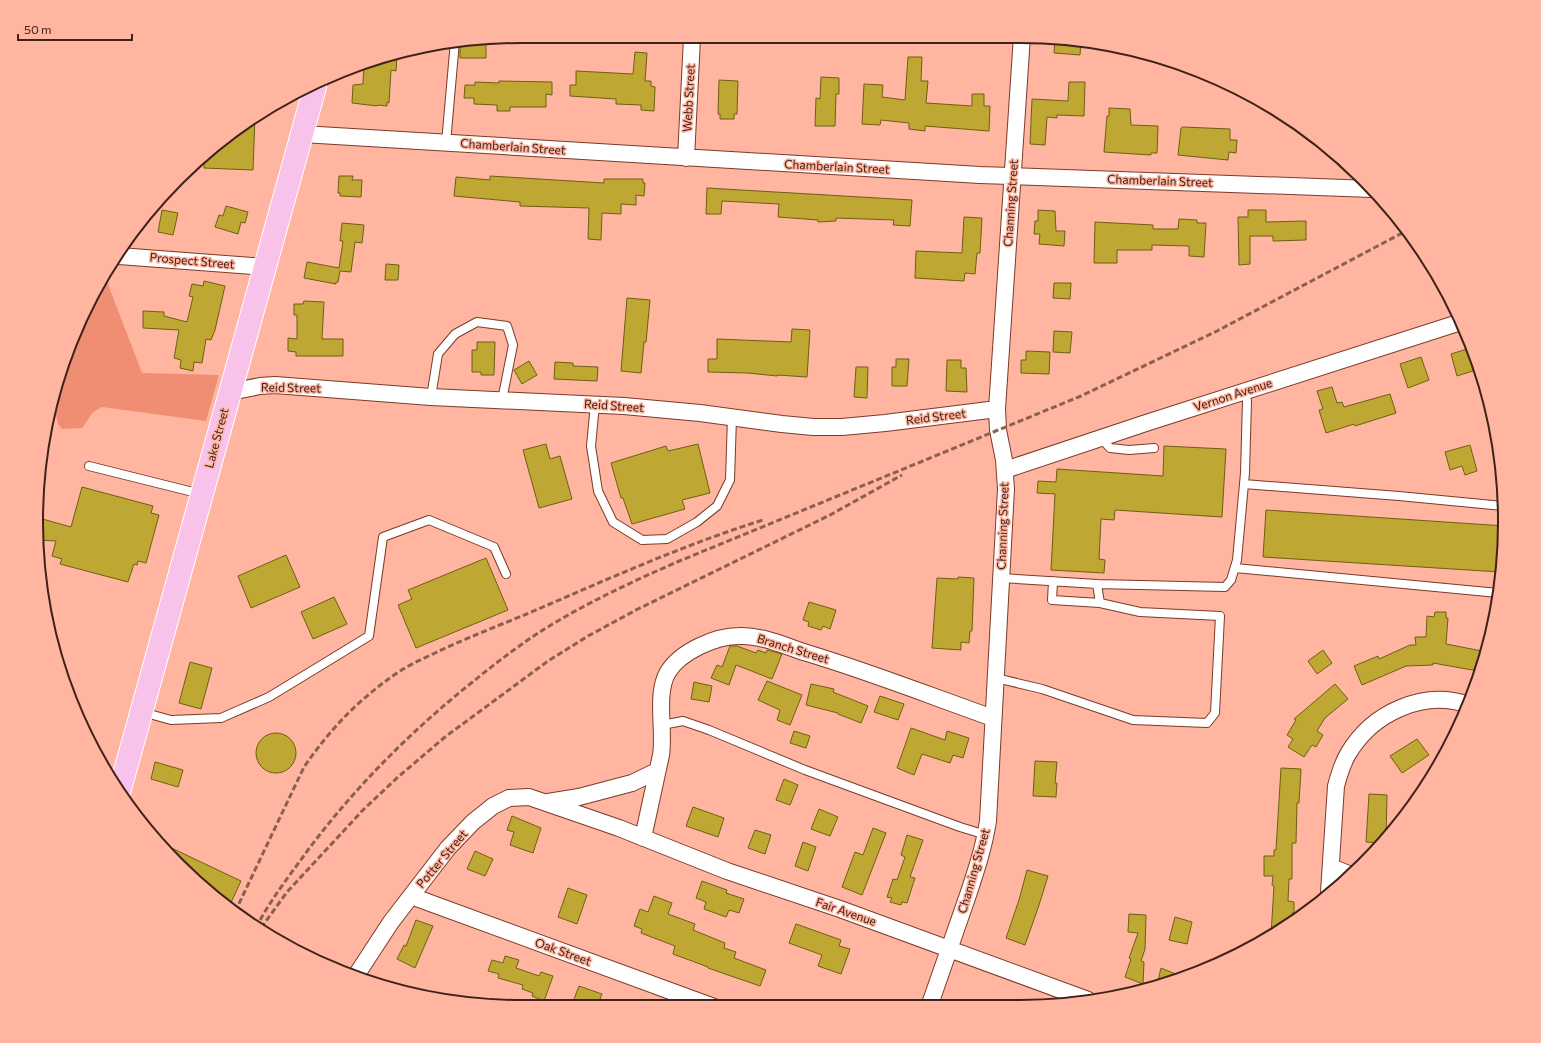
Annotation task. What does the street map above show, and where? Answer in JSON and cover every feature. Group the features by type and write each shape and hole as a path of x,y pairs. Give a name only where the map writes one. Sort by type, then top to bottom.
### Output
{"main road":[{"name":"Lake Street","path":"121,783 314,90"}],"street":[{"name":"Webb Street","path":"686,158 692,43"},
{"name":"Channing Street","path":"932,1000 950,949 986,835 988,822 1006,489 1005,470 998,430 997,409 1021,43"},
{"name":"Chamberlain Street","path":"302,134 686,158 1012,176 1363,189"},
{"name":"Prospect Street","path":"124,256 265,267"},
{"name":"Vernon Avenue","path":"1005,470 1455,324"},
{"name":"Reid Street","path":"230,392 260,386 275,385 431,397 595,404 692,412 813,427 842,427 885,423 997,409"},
{"name":"Branch Street","path":"643,838 662,746 663,683 669,671 678,660 708,643 719,639 739,636 758,637 823,658 993,718"},
{"path":"1330,886 1336,786 1347,755 1360,737 1370,727 1393,711 1408,705 1424,701 1442,700 1463,703"},
{"path":"546,802 579,797 632,782 658,771"},
{"name":"Potter Street","path":"359,972 391,922 448,848 473,822 492,806 509,798 529,797 604,822"},
{"name":"Fair Avenue","path":"604,822 727,871 840,909 1078,996"},
{"path":"1331,868 1344,873"},
{"name":"Oak Street","path":"411,896 695,1000"}],"lane":[{"path":"446,143 454,48"},
{"path":"431,397 438,354 455,334 477,322 508,326 514,345 502,400"},
{"path":"1001,578 1097,584 1225,587 1231,580 1237,560 1244,484 1247,401 1245,391"},
{"path":"595,404 591,446 598,491 613,522 642,540 667,539 697,522 717,506 730,480 732,417"},
{"path":"1101,438 1110,448 1129,450 1154,448"},
{"path":"89,466 202,494"},
{"path":"1244,484 1497,505"},
{"path":"142,712 171,720 221,718 269,696 369,636 383,538 429,520 494,547 506,574"},
{"path":"1235,568 1492,593"},
{"path":"996,678 1042,690 1133,720 1207,723 1215,713 1220,616 1140,612 1100,603 1052,600 1053,581"},
{"path":"1097,584 1100,603"},
{"path":"662,725 683,721 690,723 805,770 960,827 986,835"}],"shaded area":[{"path":"107,282 142,373 219,375 206,421 102,407 93,412 82,428 62,429 58,424 56,413 68,368 79,338"}],"building":[{"path":"486,44 486,58 460,58 460,47"},
{"path":"1055,44 1081,47 1080,55 1054,53"},
{"path":"635,52 647,53 645,81 651,81 651,86 655,87 654,111 641,110 641,105 616,104 616,99 570,96 570,85 576,85 576,71 633,74"},
{"path":"908,57 922,57 921,81 928,81 926,103 972,106 972,94 984,94 984,106 990,106 989,131 925,126 925,131 909,129 909,123 881,120 880,125 862,124 864,84 883,85 882,97 905,100"},
{"path":"397,59 396,71 391,70 389,103 387,102 387,106 352,103 353,85 363,84 364,70"},
{"path":"821,77 839,78 839,94 836,94 835,126 815,126 816,98 820,99"},
{"path":"719,80 738,81 737,114 734,114 734,119 720,119 720,114 718,114"},
{"path":"499,81 552,82 552,95 546,94 546,107 510,107 510,111 497,111 497,105 474,104 474,98 464,98 465,85 475,85 475,82 499,83"},
{"path":"1069,82 1085,82 1084,116 1057,115 1057,118 1047,117 1045,145 1030,144 1032,99 1068,101"},
{"path":"1109,108 1130,109 1131,125 1158,126 1157,153 1151,153 1151,155 1104,152"},
{"path":"255,125 253,170 204,168 204,164 206,162 230,142"},
{"path":"1181,128 1230,129 1230,140 1237,140 1236,153 1229,152 1228,160 1178,155"},
{"path":"339,176 353,176 352,180 362,180 361,197 340,196 340,193 338,193"},
{"path":"490,176 604,183 604,179 643,179 643,183 645,183 644,196 636,195 636,205 621,204 621,214 602,213 601,240 588,239 589,208 520,206 520,202 454,196 456,177 490,180"},
{"path":"707,188 912,200 910,226 893,225 894,220 836,218 836,221 818,222 818,220 778,217 779,204 722,201 721,214 706,214"},
{"path":"226,206 248,212 245,223 241,222 238,234 215,227 219,215 223,216"},
{"path":"162,210 178,213 173,235 158,232"},
{"path":"1038,210 1055,211 1056,231 1065,231 1064,246 1039,244 1040,234 1034,234 1035,221 1038,221"},
{"path":"1248,210 1266,210 1266,222 1306,221 1306,240 1273,241 1273,236 1250,236 1250,264 1239,265 1238,217 1248,217"},
{"path":"964,217 982,218 980,253 977,253 975,274 965,273 964,281 915,278 916,251 962,253"},
{"path":"1179,219 1197,220 1197,223 1206,223 1204,257 1189,256 1189,246 1152,245 1152,250 1117,250 1117,263 1094,263 1095,222 1153,225 1153,229 1178,229"},
{"path":"342,223 364,225 362,243 355,242 351,272 340,271 338,282 336,282 336,284 304,278 307,262 339,268 343,241 340,241"},
{"path":"386,264 399,265 398,280 385,280"},
{"path":"204,281 225,286 215,330 211,340 206,339 202,363 194,362 193,371 180,368 181,360 174,358 179,330 143,328 143,311 164,312 164,316 187,322 193,297 189,296 192,284 203,286"},
{"path":"1054,283 1071,283 1070,299 1053,298"},
{"path":"627,298 650,300 641,373 621,371"},
{"path":"304,301 324,302 322,339 343,339 343,356 296,356 296,352 288,351 288,338 297,339 297,315 294,315 294,304 303,304"},
{"path":"792,329 810,330 807,377 708,372 708,359 717,359 717,339 791,342"},
{"path":"1054,331 1072,332 1070,353 1053,352"},
{"path":"477,342 495,342 494,375 481,375 481,372 472,372 472,350 477,350"},
{"path":"1466,349 1474,371 1457,376 1451,354"},
{"path":"1026,351 1050,352 1049,374 1021,373 1021,360 1026,360"},
{"path":"1421,357 1429,380 1408,388 1400,364"},
{"path":"896,359 909,359 907,386 892,386 892,367 896,367"},
{"path":"947,360 961,360 961,368 966,368 967,392 946,391"},
{"path":"529,361 537,375 522,384 514,370"},
{"path":"555,362 573,363 573,366 598,367 597,381 554,379"},
{"path":"856,367 868,367 867,398 854,397"},
{"path":"1332,387 1337,403 1342,402 1344,407 1390,394 1396,413 1355,426 1354,424 1326,433 1319,410 1323,409 1317,391"},
{"path":"546,444 550,459 560,456 572,499 539,508 523,450"},
{"path":"698,444 710,493 682,500 685,509 632,524 623,498 621,498 611,463 666,446 668,451"},
{"path":"1470,445 1477,471 1465,475 1462,466 1450,470 1445,452"},
{"path":"1164,446 1226,449 1222,517 1115,510 1114,520 1101,519 1099,559 1105,560 1104,573 1051,570 1055,494 1037,493 1038,481 1056,482 1057,469 1163,476"},
{"path":"82,487 153,506 151,513 159,515 146,563 138,561 137,565 134,564 128,582 60,564 62,559 52,556 56,541 44,540 43,519 71,527"},
{"path":"1266,510 1498,526 1495,572 1263,557"},
{"path":"286,555 300,587 251,608 238,576"},
{"path":"486,558 508,610 416,648 398,605 412,599 408,590"},
{"path":"958,577 974,578 972,631 970,631 969,643 961,642 961,650 932,648 937,578 958,579"},
{"path":"334,597 347,624 313,639 301,612"},
{"path":"809,602 836,610 830,629 823,626 821,630 808,626 809,622 803,620"},
{"path":"1435,612 1446,612 1446,618 1448,618 1446,644 1480,651 1474,670 1433,663 1433,665 1406,666 1362,685 1354,666 1378,656 1379,659 1410,645 1416,645 1415,637 1426,637 1427,616 1434,617"},
{"path":"730,646 737,646 756,653 758,650 766,653 767,650 782,654 772,679 736,665 729,685 711,678 717,665 722,667"},
{"path":"1323,650 1332,663 1317,674 1308,661"},
{"path":"190,662 212,668 201,709 179,703"},
{"path":"767,681 802,695 790,725 777,720 780,710 758,700"},
{"path":"694,682 712,686 709,702 691,699"},
{"path":"811,684 834,689 833,692 868,706 861,723 838,713 806,705"},
{"path":"1335,684 1348,699 1325,718 1317,731 1323,735 1316,747 1312,745 1304,757 1288,747 1293,739 1287,735 1296,720 1294,719"},
{"path":"880,696 904,704 898,720 874,712"},
{"path":"911,728 945,740 947,731 969,738 963,758 953,755 950,763 922,754 914,775 897,768"},
{"path":"794,731 810,736 806,748 790,743"},
{"path":"280,733 287,736 293,742 296,753 295,761 287,770 280,773 272,773 265,770 257,761 256,749 259,742 268,734"},
{"path":"1417,739 1429,755 1402,773 1390,756"},
{"path":"1035,761 1057,762 1055,783 1057,783 1056,797 1033,796"},
{"path":"155,762 183,770 178,787 151,779"},
{"path":"1281,768 1301,769 1299,803 1297,803 1296,843 1292,843 1292,879 1289,879 1288,901 1294,902 1294,913 1271,928 1274,886 1272,885 1273,876 1264,876 1264,856 1274,856 1274,850 1276,850"},
{"path":"784,779 798,785 790,805 776,800"},
{"path":"1369,794 1387,795 1386,828 1374,843 1366,842"},
{"path":"693,807 724,818 718,837 686,826"},
{"path":"819,809 838,817 830,836 811,829"},
{"path":"512,816 541,828 533,853 510,845 514,832 507,830"},
{"path":"873,828 886,833 862,895 842,887 855,852 863,855"},
{"path":"755,830 771,835 765,854 748,848"},
{"path":"907,835 923,840 910,877 915,878 907,903 902,902 901,905 890,902 892,898 887,897 893,879 897,880 905,857 901,855"},
{"path":"803,842 816,847 808,871 795,866"},
{"path":"173,849 241,881 231,902 206,881"},
{"path":"475,851 493,859 485,876 467,869"},
{"path":"1027,870 1048,876 1025,945 1006,938 1019,900"},
{"path":"702,881 727,890 726,893 744,899 739,913 729,910 726,917 704,909 706,902 696,898"},
{"path":"568,888 587,895 577,924 558,917"},
{"path":"654,896 672,903 668,914 695,924 693,930 725,943 724,948 736,952 734,958 766,970 760,986 673,954 675,946 641,933 642,929 634,926 640,909 648,912"},
{"path":"1129,914 1146,915 1145,949 1141,961 1144,962 1143,984 1125,977 1131,959 1129,958 1138,933 1128,932"},
{"path":"1175,917 1192,922 1187,944 1169,940"},
{"path":"416,920 433,926 415,968 397,959 404,945 406,946"},
{"path":"796,924 841,940 839,946 850,949 841,974 818,966 822,955 789,943"},
{"path":"505,956 519,960 516,968 539,976 541,972 553,976 544,1000 532,996 533,993 522,989 523,985 498,978 499,974 488,971 492,960 503,963"},
{"path":"1161,968 1176,974 1173,975 1158,979"},
{"path":"579,986 602,994 600,1000 574,1000"}],"railway":[{"path":"260,922 287,878 326,826 365,781 407,739 452,699 495,664 535,635 556,622 616,590 677,562 1081,396 1217,331 1401,233"},
{"path":"264,924 287,892 363,810 398,777 445,737 548,661 588,636 638,609 830,515 902,475"},
{"path":"238,906 304,767 335,727 358,704 383,683 411,665 470,637 704,540 763,520"}]}
